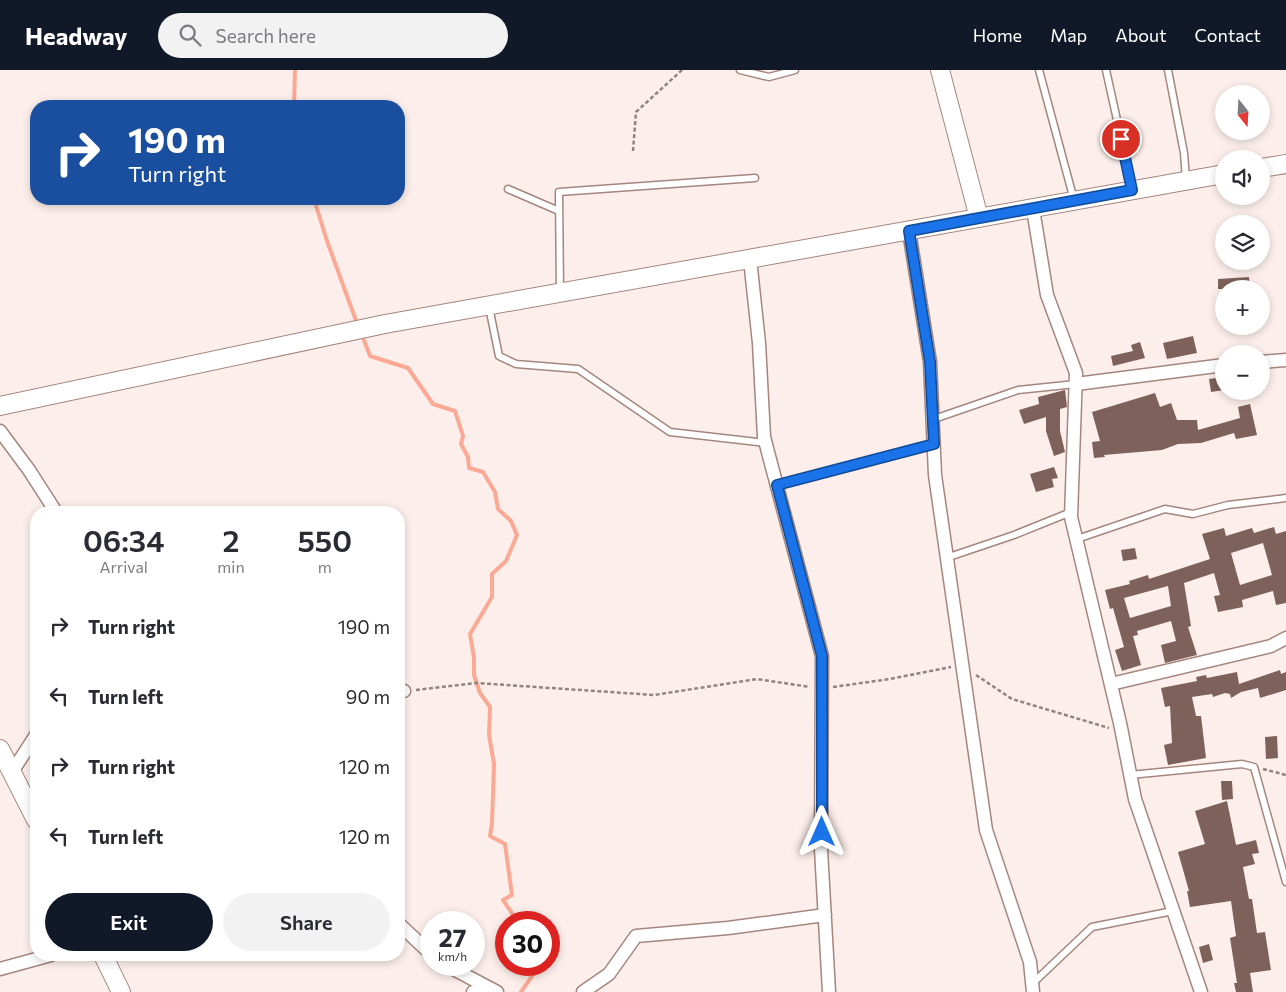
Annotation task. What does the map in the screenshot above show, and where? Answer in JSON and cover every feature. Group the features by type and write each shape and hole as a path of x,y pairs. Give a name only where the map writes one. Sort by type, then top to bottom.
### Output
{"main road":[{"path":"940,70 979,218"},
{"path":"1270,167 1286,164"},
{"path":"0,406 285,346 489,306 1215,176"},
{"path":"0,749 30,808"},
{"path":"106,961 120,992"}],"street":[{"path":"1033,208 1047,295 1076,373 1071,512 1122,732 1135,799 1201,992"},
{"path":"909,231 930,362 935,474 986,830 1030,962 1033,988"},
{"path":"750,259 766,443 822,656 822,849 829,992"},
{"path":"1270,361 1286,360"},
{"path":"1076,384 1215,366"},
{"path":"0,431 29,470 52,506"},
{"path":"1111,684 1272,646 1286,638"},
{"path":"12,772 30,744"},
{"path":"583,992 609,974 636,936 728,928 825,915"},
{"path":"405,930 420,944"},
{"path":"0,969 30,961"},
{"path":"467,976 494,990"},
{"path":"473,992 494,990"}],"lane":[{"path":"740,70 769,77 795,70"},
{"path":"1039,70 1075,201"},
{"path":"1106,70 1132,190"},
{"path":"1168,70 1184,154 1186,181"},
{"path":"560,294 559,192 755,178"},
{"path":"508,190 559,211"},
{"path":"489,306 499,356 516,364 578,369 670,432 766,443"},
{"path":"934,419 1018,390 1076,384"},
{"path":"777,485 934,444"},
{"path":"1077,539 1165,509 1193,514 1228,505 1286,498"},
{"path":"946,558 1014,535 1071,512"},
{"path":"1130,775 1242,764 1254,767 1286,882"},
{"path":"1033,988 1092,928 1173,911"}],"path":[{"path":"633,151 636,112 682,70"},
{"path":"405,692 477,683 654,695 757,679 822,688 890,679 961,665 1012,698 1122,732"},
{"path":"1254,767 1286,775"}],"building":[{"path":"1249,277 1249,280 1218,280"},
{"path":"1193,336 1197,353 1167,359 1163,343"},
{"path":"1140,342 1145,358 1113,366 1111,356 1133,351 1131,345"},
{"path":"1215,378 1215,391 1211,392 1209,379"},
{"path":"1065,390 1067,407 1060,409 1060,431 1065,452 1054,456 1046,431 1046,417 1024,424 1019,410 1039,404 1038,397"},
{"path":"1155,393 1160,407 1171,403 1177,420 1197,420 1198,430 1240,418 1238,407 1250,404 1257,435 1236,439 1234,433 1201,443 1178,444 1162,450 1104,455 1105,457 1094,458 1092,442 1100,441 1092,412"},
{"path":"1054,467 1058,478 1052,479 1054,487 1036,492 1030,474"},
{"path":"1274,527 1276,534 1286,531 1286,603 1276,605 1273,591 1242,600 1243,607 1218,612 1214,596 1220,595 1214,573 1184,583 1191,626 1188,627 1197,655 1165,663 1161,645 1176,641 1171,621 1137,631 1138,635 1133,636 1141,665 1122,671 1115,650 1124,647 1113,608 1110,609 1105,590 1130,584 1129,581 1148,575 1149,579 1210,559 1202,534 1224,528 1226,536 1252,528 1254,533","holes":["1263,543 1272,575 1240,585 1231,553","1168,586 1171,606 1130,618 1124,598"]},
{"path":"1135,548 1137,559 1123,561 1121,550"},
{"path":"1280,670 1281,674 1286,672 1286,690 1260,698 1258,688 1241,692 1231,698 1230,694 1225,693 1213,697 1212,694 1192,697 1196,716 1201,716 1206,758 1168,765 1164,745 1172,743 1170,706 1165,707 1161,688 1197,681 1196,677 1206,675 1207,678 1237,672 1239,684"},
{"path":"1277,736 1278,758 1266,759 1265,737"},
{"path":"1221,781 1232,781 1233,799 1222,800"},
{"path":"1227,801 1236,845 1256,840 1259,853 1252,854 1255,864 1243,867 1249,899 1252,899 1257,933 1265,932 1271,970 1250,973 1253,992 1236,992 1234,983 1237,983 1230,938 1236,936 1231,901 1190,907 1187,891 1189,891 1178,852 1205,844 1195,811"},
{"path":"1209,944 1213,960 1203,963 1199,947"}],"waterway":[{"path":"294,100 295,70"},
{"path":"316,205 358,326"},
{"path":"362,335 370,356 408,368 433,404 455,411 463,436 461,444 468,457 469,468 483,472 495,492 498,509 511,521 517,535 506,561 492,574 492,597 470,634 474,658 474,675 480,693 490,707 489,735 494,764 490,836 505,844 512,895 503,900 510,911"},
{"path":"521,992 532,976"}],"route":[{"path":"822,832 822,656 777,485 934,444 930,362 909,231 1132,190 1121,139"}]}
